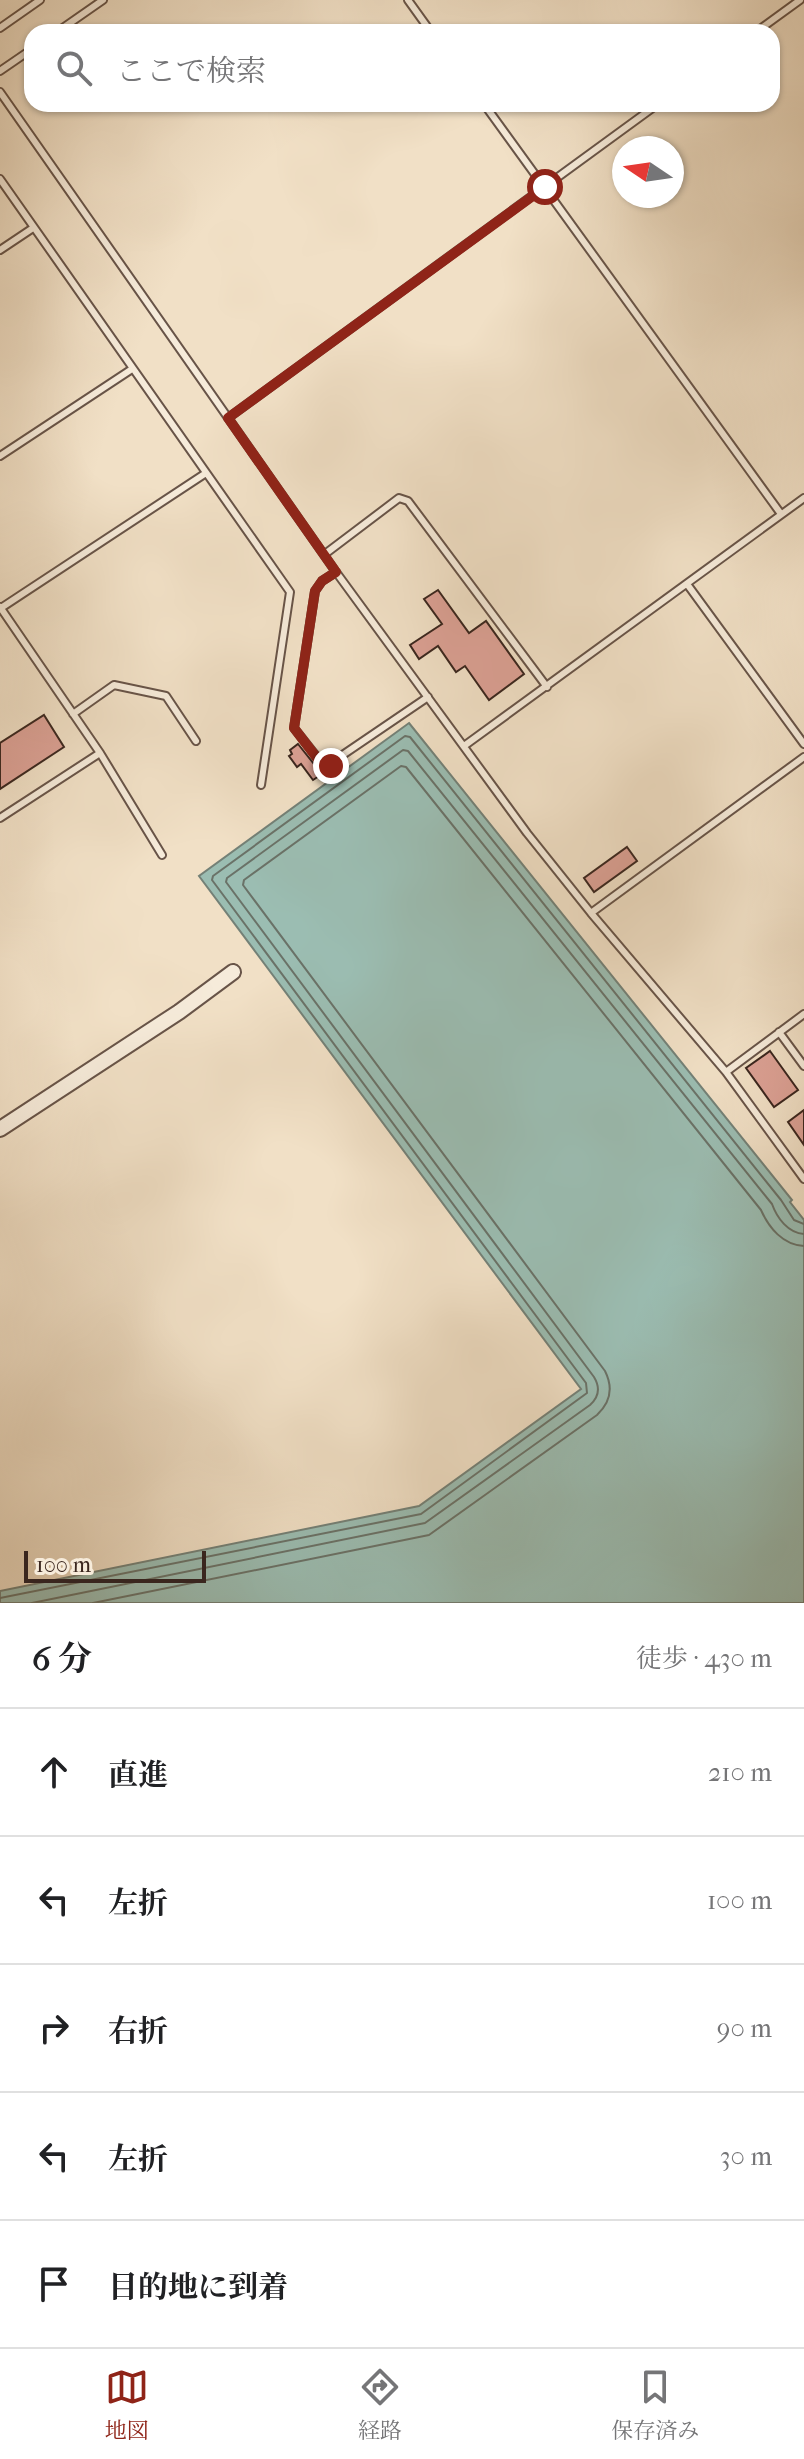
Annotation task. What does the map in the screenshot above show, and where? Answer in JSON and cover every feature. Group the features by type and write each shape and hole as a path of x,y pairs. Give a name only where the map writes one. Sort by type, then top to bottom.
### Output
{"street":[{"path":"0,1129 179,1012 233,972"}],"lane":[{"path":"0,28 40,0"},
{"path":"68,24 103,0"},
{"path":"408,0 425,24"},
{"path":"767,24 800,0"},
{"path":"0,71 24,54"},
{"path":"0,92 336,572 535,844 726,1072 804,1179"},
{"path":"490,112 781,514"},
{"path":"228,418 647,112"},
{"path":"0,179 290,592 261,785"},
{"path":"0,250 33,228"},
{"path":"0,456 132,369"},
{"path":"162,855 100,753 0,608 206,473"},
{"path":"325,554 399,498 408,501 547,687"},
{"path":"464,746 804,498"},
{"path":"336,572 322,581 315,591 294,728 325,767 428,697"},
{"path":"687,584 804,744"},
{"path":"73,714 114,685 166,696 196,741"},
{"path":"0,818 100,753"},
{"path":"591,913 804,757"},
{"path":"726,1072 804,1014"},
{"path":"779,1032 804,1066"}],"water":[{"path":"409,723 792,1200 790,1202 804,1220 804,1603 0,1603 0,1591 419,1506 581,1389 199,876"}],"building":[{"path":"438,590 469,633 486,621 524,674 489,700 465,666 456,672 438,646 419,659 410,645 442,624 424,599"},
{"path":"44,715 64,747 0,789 0,743"},
{"path":"298,744 322,774 313,780 301,764 297,767 289,756 292,754 290,750"},
{"path":"627,847 637,861 594,892 584,878"},
{"path":"770,1051 798,1090 774,1107 746,1068"},
{"path":"804,1110 804,1145 788,1122"}],"route":[{"path":"331,766 323,766 294,728 313,598 317,586 336,572 228,418 545,187"}]}
